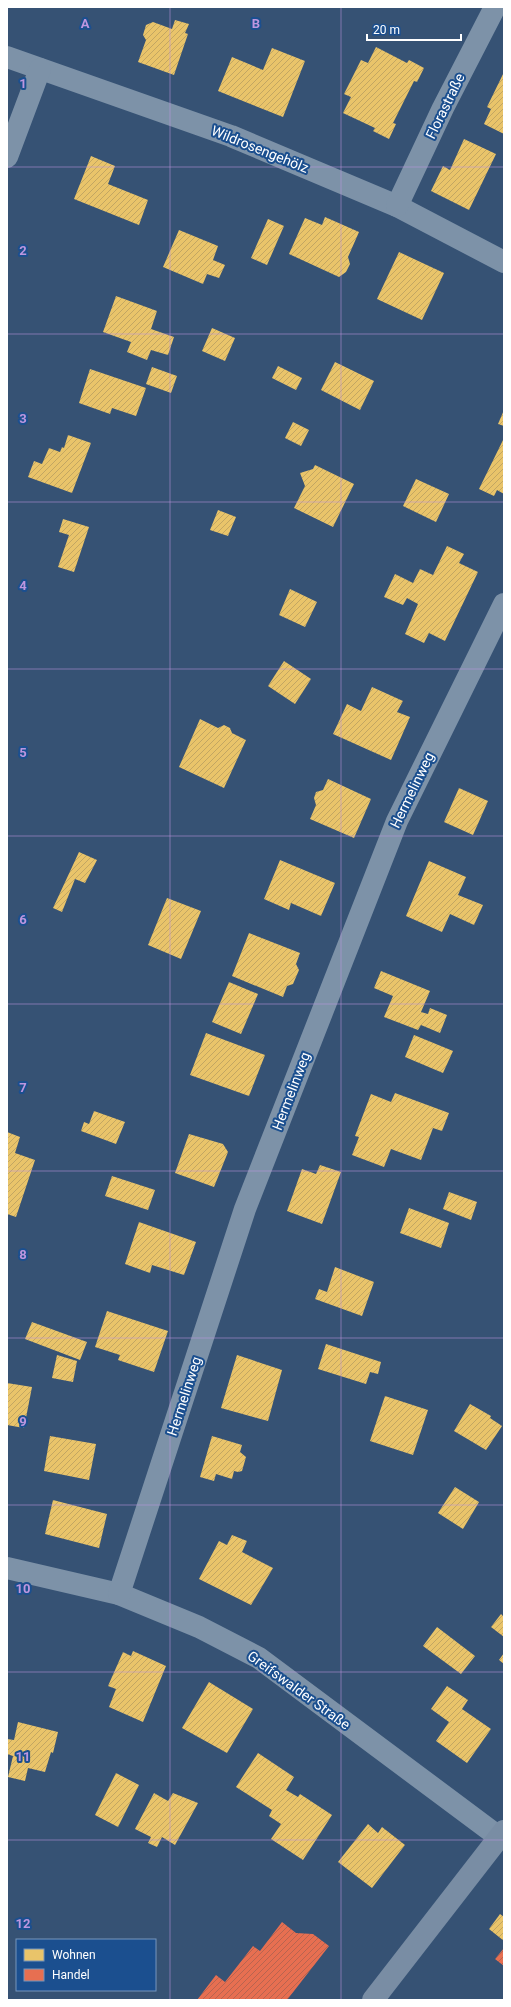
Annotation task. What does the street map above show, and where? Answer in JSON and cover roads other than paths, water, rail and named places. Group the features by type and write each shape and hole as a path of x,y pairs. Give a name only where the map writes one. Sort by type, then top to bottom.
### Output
{"main road":[{"path":"373,2000 502,1834"}],"street":[{"name":"Florastraße","path":"397,206 443,108 495,7"},
{"name":"Wildrosengehölz","path":"7,57 231,136 397,206 504,262"},
{"path":"7,157 40,69"},
{"name":"Hermelinweg","path":"119,1594 245,1209 397,821 504,604"},
{"name":"Greifswalder Straße","path":"7,1568 119,1594 199,1627 259,1658 502,1834"}]}
